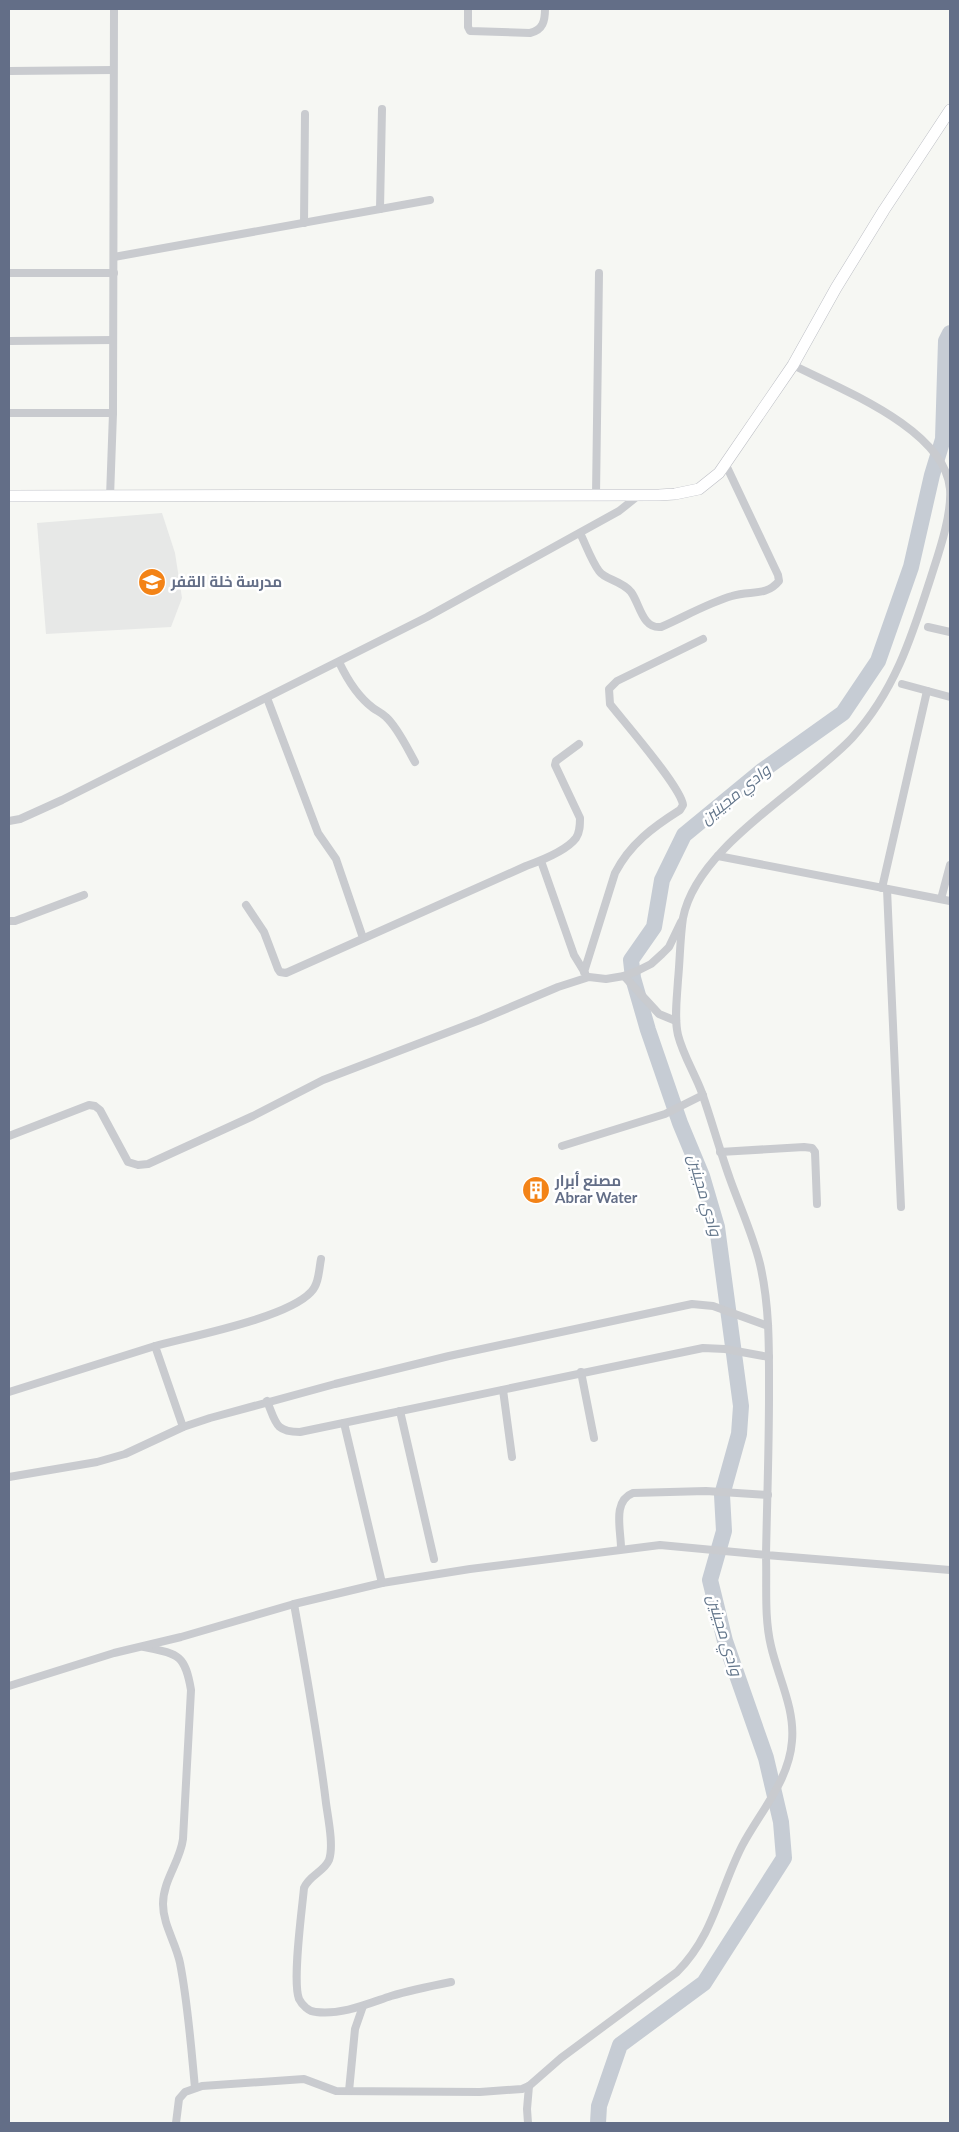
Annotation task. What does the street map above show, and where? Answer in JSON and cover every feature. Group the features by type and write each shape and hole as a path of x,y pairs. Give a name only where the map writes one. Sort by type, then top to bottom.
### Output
{"street":[{"path":"110,497 113,413 114,9"},
{"path":"468,9 468,27 470,31 530,33 537,31 542,26 545,20 544,9"},
{"path":"9,71 113,70"},
{"path":"380,209 382,109"},
{"path":"9,496 639,495 675,494 699,489 710,481 725,463 793,365 836,288 884,210 950,110"},
{"path":"304,222 305,114"},
{"path":"114,257 430,200"},
{"path":"9,273 114,273"},
{"path":"596,495 599,273"},
{"path":"9,341 113,340"},
{"path":"9,1136 89,1105 95,1106 100,1110 128,1162 138,1165 148,1164 253,1116 323,1080 480,1020 586,975 606,979 624,976 651,964 662,954 669,947 701,879 718,856 737,836 852,737 893,678 907,650 948,513 950,490 943,467 913,430 898,419 793,365"},
{"path":"9,413 113,413"},
{"path":"580,533 600,573 622,583 632,594 648,625 654,628 661,627 731,596 767,592 779,581 778,575 725,463"},
{"path":"9,821 62,800 427,617 619,511 639,495"},
{"path":"928,627 950,632"},
{"path":"586,975 615,873 619,865 644,835 680,810 683,805 683,799 668,778 610,704 609,689 617,681 704,638"},
{"path":"339,662 347,680 355,690 372,708 385,716 393,725 415,762"},
{"path":"902,684 950,697"},
{"path":"901,1207 884,889 927,691"},
{"path":"267,698 318,833 336,859 363,938"},
{"path":"246,905 264,932 280,972 286,973 541,861 577,837 580,818 555,765 556,761 578,744"},
{"path":"718,856 950,901"},
{"path":"541,861 574,955 586,975"},
{"path":"941,900 950,865"},
{"path":"9,921 15,921 84,894"},
{"path":"176,2122 179,2099 185,2092 195,2088 304,2079 336,2091 480,2092 522,2089 529,2086 561,2058 661,1985 692,1957 705,1936 726,1878 743,1844 779,1784 787,1765 792,1741 792,1722 768,1629 766,1555 769,1357 766,1296 758,1260 702,1095 681,1044 676,1021 684,915"},
{"path":"624,976 659,1014 676,1021"},
{"path":"562,1146 665,1114 702,1095"},
{"path":"720,1152 796,1147 812,1148 815,1152 817,1204"},
{"path":"9,1392 155,1346 259,1318 291,1307 312,1291 321,1259"},
{"path":"9,1477 97,1462 125,1454 183,1427 267,1401 449,1356 692,1304 713,1306 768,1326"},
{"path":"155,1346 183,1427"},
{"path":"267,1401 277,1426 286,1432 300,1432 581,1372 704,1348 725,1349 769,1357"},
{"path":"581,1372 594,1438"},
{"path":"503,1390 512,1457"},
{"path":"400,1410 434,1559"},
{"path":"344,1423 382,1583"},
{"path":"621,1548 620,1506 626,1495 643,1492 706,1492 768,1495"},
{"path":"9,1686 75,1664 294,1604 382,1583 621,1548 660,1544 704,1548 728,1553 950,1570"},
{"path":"294,1604 318,1740 330,1854 326,1864 307,1880 304,1888 297,1990 299,2000 306,2008 314,2012 334,2012 451,1982"},
{"path":"141,1647 172,1653 180,1657 189,1679 191,1690 183,1840 182,1847 169,1875 163,1905 166,1924 180,1962 187,2005 195,2088"},
{"path":"349,2091 356,2024 363,2006"},
{"path":"528,2123 529,2086"}],"shaded area":[{"path":"162,513 175,553 182,598 171,627 46,634 37,523"}],"waterway":[{"name":"وادي مجينين","path":"598,2123 599,2106 620,2045 704,1983 784,1858 781,1822 766,1758 725,1641 710,1580 724,1531 722,1495 739,1434 741,1406 717,1227 702,1176 680,1123 648,1030 633,978 631,960 654,927 662,880 684,835 763,770 843,713 878,661 911,567 932,475 943,439 946,341 950,333"}],"place":[{"name":"مدرسة خلة القفر","path":"152,582"},
{"name":"مصنع أبرار Abrar Water","path":"536,1190"}]}
